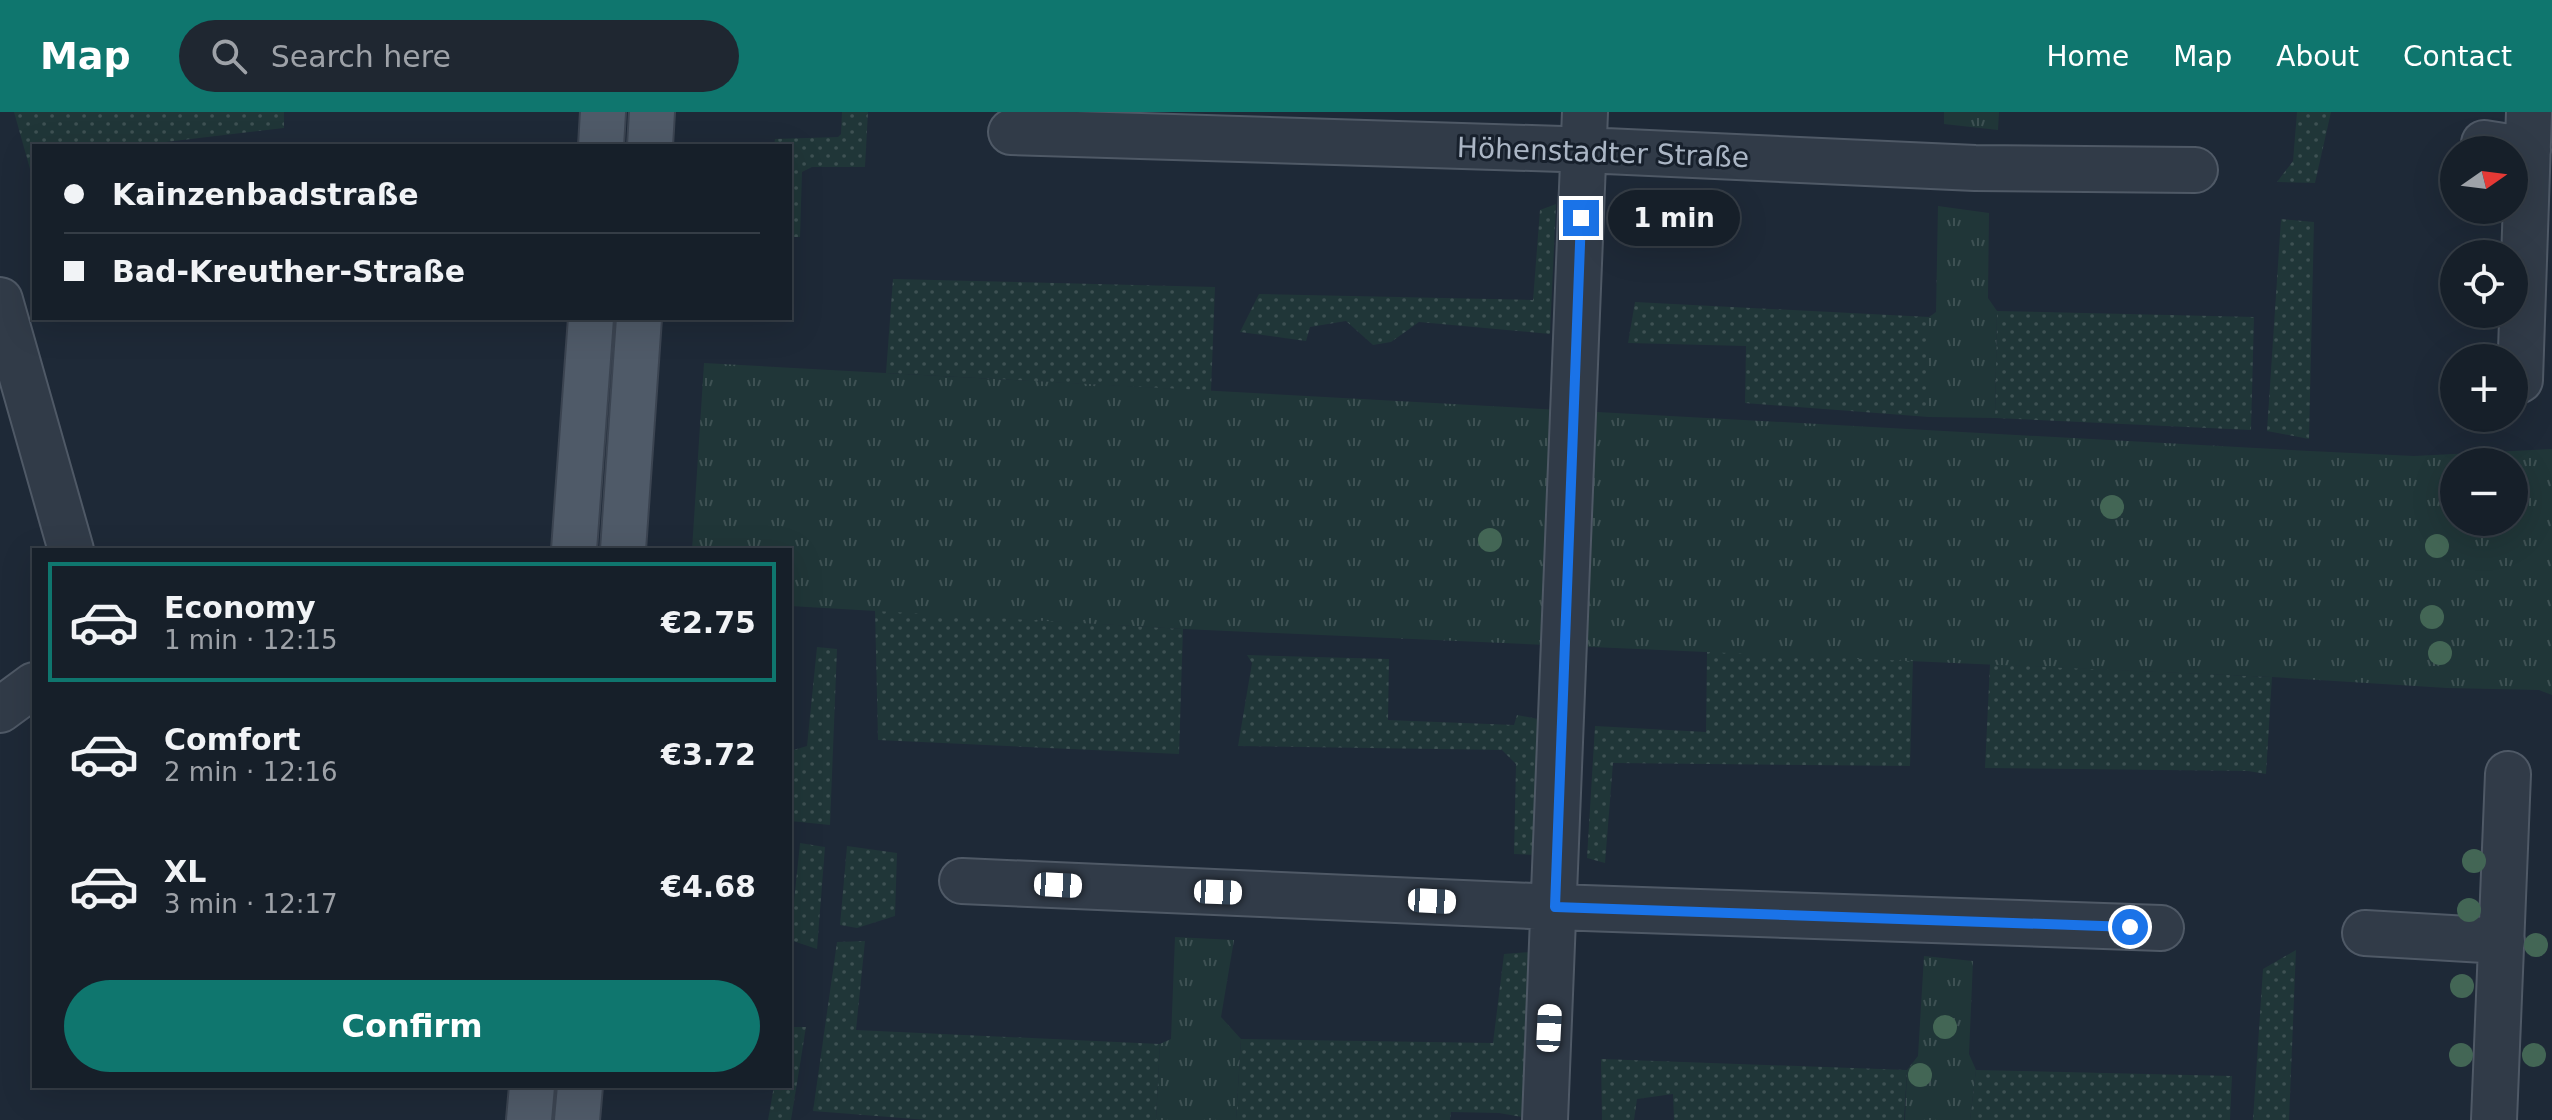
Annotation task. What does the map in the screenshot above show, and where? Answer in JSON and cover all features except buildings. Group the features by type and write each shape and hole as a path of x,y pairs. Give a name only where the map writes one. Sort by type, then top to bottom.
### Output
{"main road":[{"path":"601,144 603,112"},
{"path":"650,144 652,112"},
{"path":"574,548 591,320"},
{"path":"623,548 639,320"},
{"path":"529,1120 532,1088"},
{"path":"577,1120 580,1088"}],"street":[{"name":"Höhenstadter Straße","path":"1011,132 1584,131 1975,168 2195,170"},
{"path":"1545,1120 1584,131"},
{"path":"2519,344 2528,131"},
{"path":"0,300 70,548"},
{"path":"0,710 32,686"},
{"path":"2494,1120 2508,774"},
{"path":"962,881 1555,907 2161,928"},
{"path":"2365,933 2502,941"}],"green space":[{"path":"14,112 284,112 284,128 149,144 32,144 32,176"},
{"path":"842,112 868,112 865,167 812,167 802,172 800,237 792,237 792,144 774,144 775,139 838,137 841,134"},
{"path":"1944,112 1999,112 1998,130 1944,124"},
{"path":"2297,112 2331,112 2315,183 2277,182 2293,161"},
{"path":"1556,204 1550,334 1419,322 1391,342 1373,345 1346,321 1310,327 1306,341 1240,332 1259,294 1533,300 1540,210"},
{"path":"1938,206 1989,213 1988,298 1997,311 1995,418 1929,417 1929,317 1936,312"},
{"path":"2281,219 2314,222 2309,439 2267,431"},
{"path":"893,279 1215,287 1211,391 886,373"},
{"path":"1635,302 1929,317 1929,417 1745,403 1746,346 1628,343"},
{"path":"1997,311 2254,317 2251,430 1995,418"},
{"path":"704,363 2310,451 2440,455 2440,536 2528,536 2528,450 2552,449 2552,695 2539,690 2447,688 2272,677 1183,629 792,606 792,548 692,548"},
{"path":"875,610 1183,629 1179,754 878,740"},
{"path":"817,647 837,649 830,825 792,821 792,750 807,746"},
{"path":"1707,651 1913,660 1910,766 1613,763 1605,863 1587,858 1595,726 1706,732"},
{"path":"1247,655 1389,659 1388,720 1514,725 1517,715 1538,719 1536,855 1514,854 1516,764 1502,750 1238,746 1252,663"},
{"path":"1990,664 2272,677 2266,774 2248,771 1985,768"},
{"path":"800,843 825,847 817,949 792,941"},
{"path":"847,846 897,853 895,916 857,928 840,925"},
{"path":"1175,937 1234,940 1221,1017 1241,1039 1236,1120 1156,1120 1160,1044 1171,1039"},
{"path":"865,941 856,1030 1160,1044 1156,1120 927,1120 813,1111 837,942"},
{"path":"2296,950 2289,1120 2253,1120 2263,969"},
{"path":"1530,952 1522,1117 1451,1112 1450,1120 1236,1120 1241,1039 1493,1043 1504,954"},
{"path":"1924,956 1973,961 1969,1054 1976,1070 1970,1120 1905,1120 1907,1070 1918,1056"},
{"path":"792,1027 806,1027 791,1120 768,1120 774,1088 792,1088"},
{"path":"1601,1059 1907,1070 1904,1120 1674,1120 1673,1094 1637,1099 1634,1120 1602,1120"},
{"path":"1976,1070 2232,1076 2230,1120 1970,1120"}],"route":[{"path":"1581,218 1555,907 2130,927"}]}
